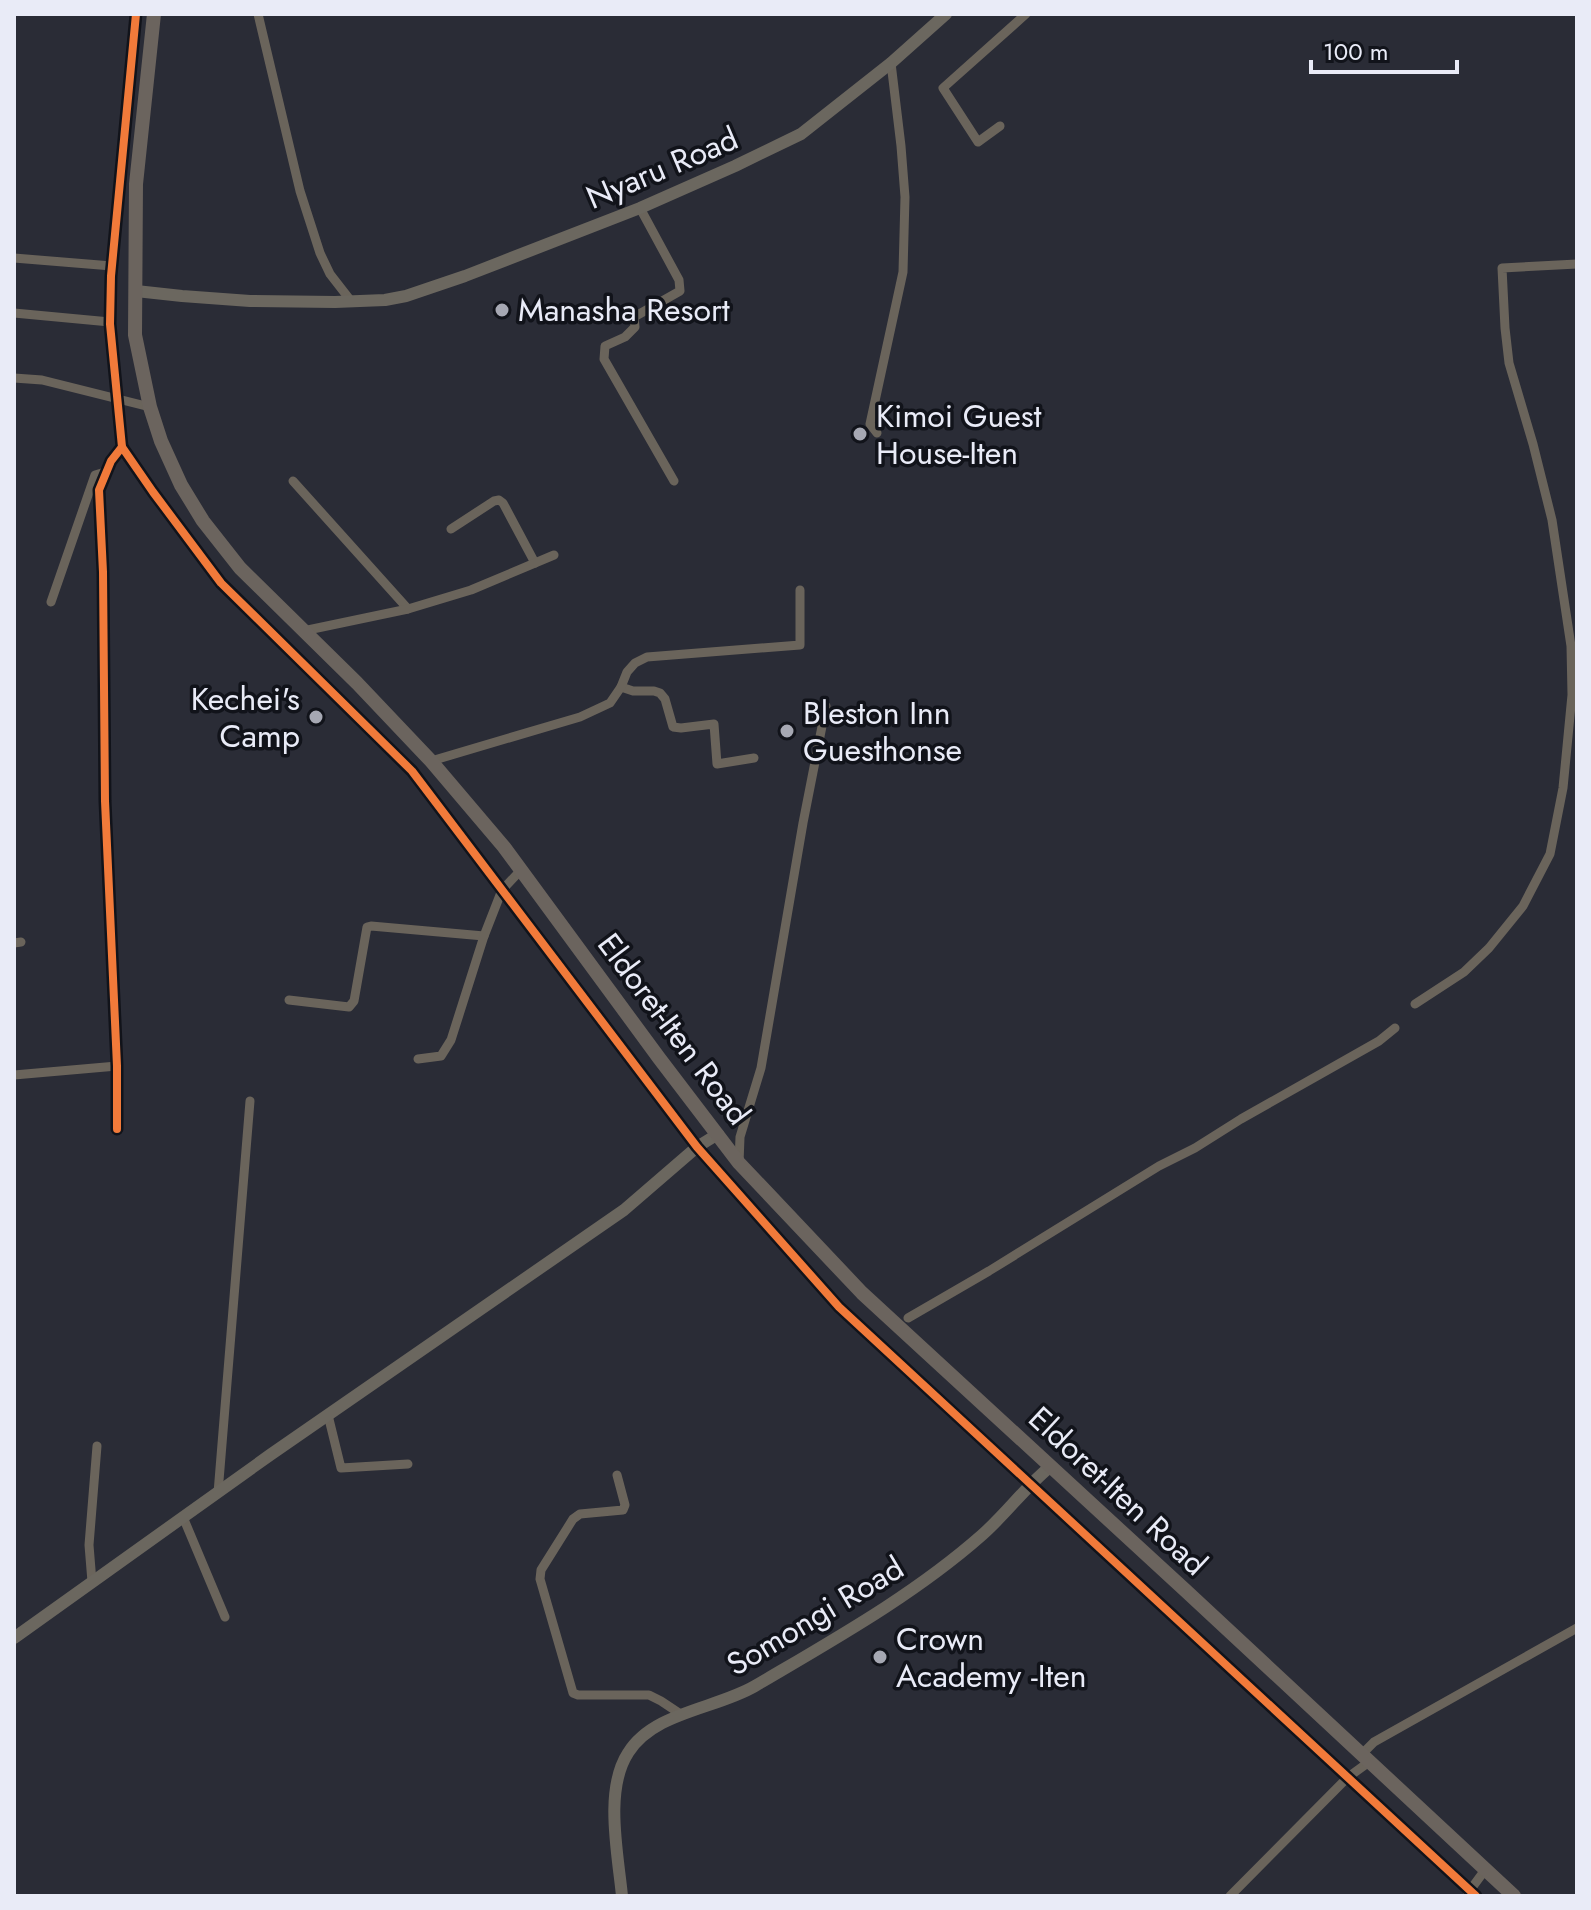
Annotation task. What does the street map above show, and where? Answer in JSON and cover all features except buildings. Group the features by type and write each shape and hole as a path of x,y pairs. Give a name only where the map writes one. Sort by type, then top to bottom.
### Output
{"main road":[{"name":"Eldoret-Iten Road","path":"154,14 136,184 135,335 150,407 161,441 181,485 203,521 240,568 431,761 504,847 739,1163 862,1293 1514,1896"}],"street":[{"path":"136,14 112,266 110,322 122,447 153,492 221,583 412,771 697,1147 839,1307 1471,1894 1485,1870"},
{"path":"258,14 300,191 320,253 330,274 358,301"},
{"name":"Nyaru Road","path":"136,291 250,301 385,300 465,276 640,208 801,134 891,63 946,14"},
{"path":"1000,126 978,142 943,88 1026,14"},
{"path":"877,433 870,424 903,272 905,197 891,63"},
{"path":"640,208 679,280 680,291 634,317 635,327 625,337 605,346 604,359 674,481"},
{"path":"14,258 112,266"},
{"path":"1415,1004 1464,972 1489,948 1523,906 1550,854 1563,788 1572,695 1571,646 1552,520 1509,363 1502,268 1577,264"},
{"path":"14,313 110,322"},
{"path":"14,378 42,380 150,407"},
{"path":"117,1129 105,801 103,572 99,490 105,472 122,447"},
{"path":"51,602 95,475 105,472"},
{"path":"293,481 408,609"},
{"path":"451,529 499,500 535,563"},
{"path":"303,631 408,609 471,590 554,555"},
{"path":"431,761 580,717 610,703 627,672 647,657 800,645 800,590"},
{"path":"621,687 660,693 665,699 673,727 714,724 717,764 754,758"},
{"path":"739,1163 740,1137 761,1068 826,706"},
{"path":"418,1059 441,1056 451,1040 502,890 521,870"},
{"path":"289,1000 349,1007 354,1001 367,927 484,936"},
{"path":"908,1318 1148,1172 1379,1041 1395,1028"},
{"path":"14,1075 117,1066"},
{"path":"218,1493 250,1101"},
{"path":"14,1638 624,1210 697,1147 718,1134"},
{"path":"328,1415 341,1468 408,1464"},
{"path":"92,1582 89,1545 97,1446"},
{"name":"Somongi Road","path":"622,1896 615,1799 617,1783 622,1763 643,1734 682,1715 749,1690 933,1575 983,1534 1030,1483 1051,1466"},
{"path":"617,1475 625,1505 623,1510 580,1514 573,1519 541,1570 540,1579 573,1693 649,1695 682,1715"},
{"path":"183,1517 225,1617"},
{"path":"1230,1896 1365,1759 1374,1742 1577,1628"}],"cycle path":[{"path":"117,1129 105,801 103,572 99,490 111,461 122,447 110,324 111,276 136,14"},
{"path":"122,447 221,583 412,771 697,1147 839,1307 1476,1896"}],"place":[{"name":"Manasha Resort","path":"502,310"},
{"name":"Kimoi Guest House-Iten","path":"860,434"},
{"name":"Kechei's Camp","path":"316,717"},
{"name":"Bleston Inn Guesthonse","path":"787,731"},
{"name":"Crown Academy -Iten","path":"880,1657"}]}
